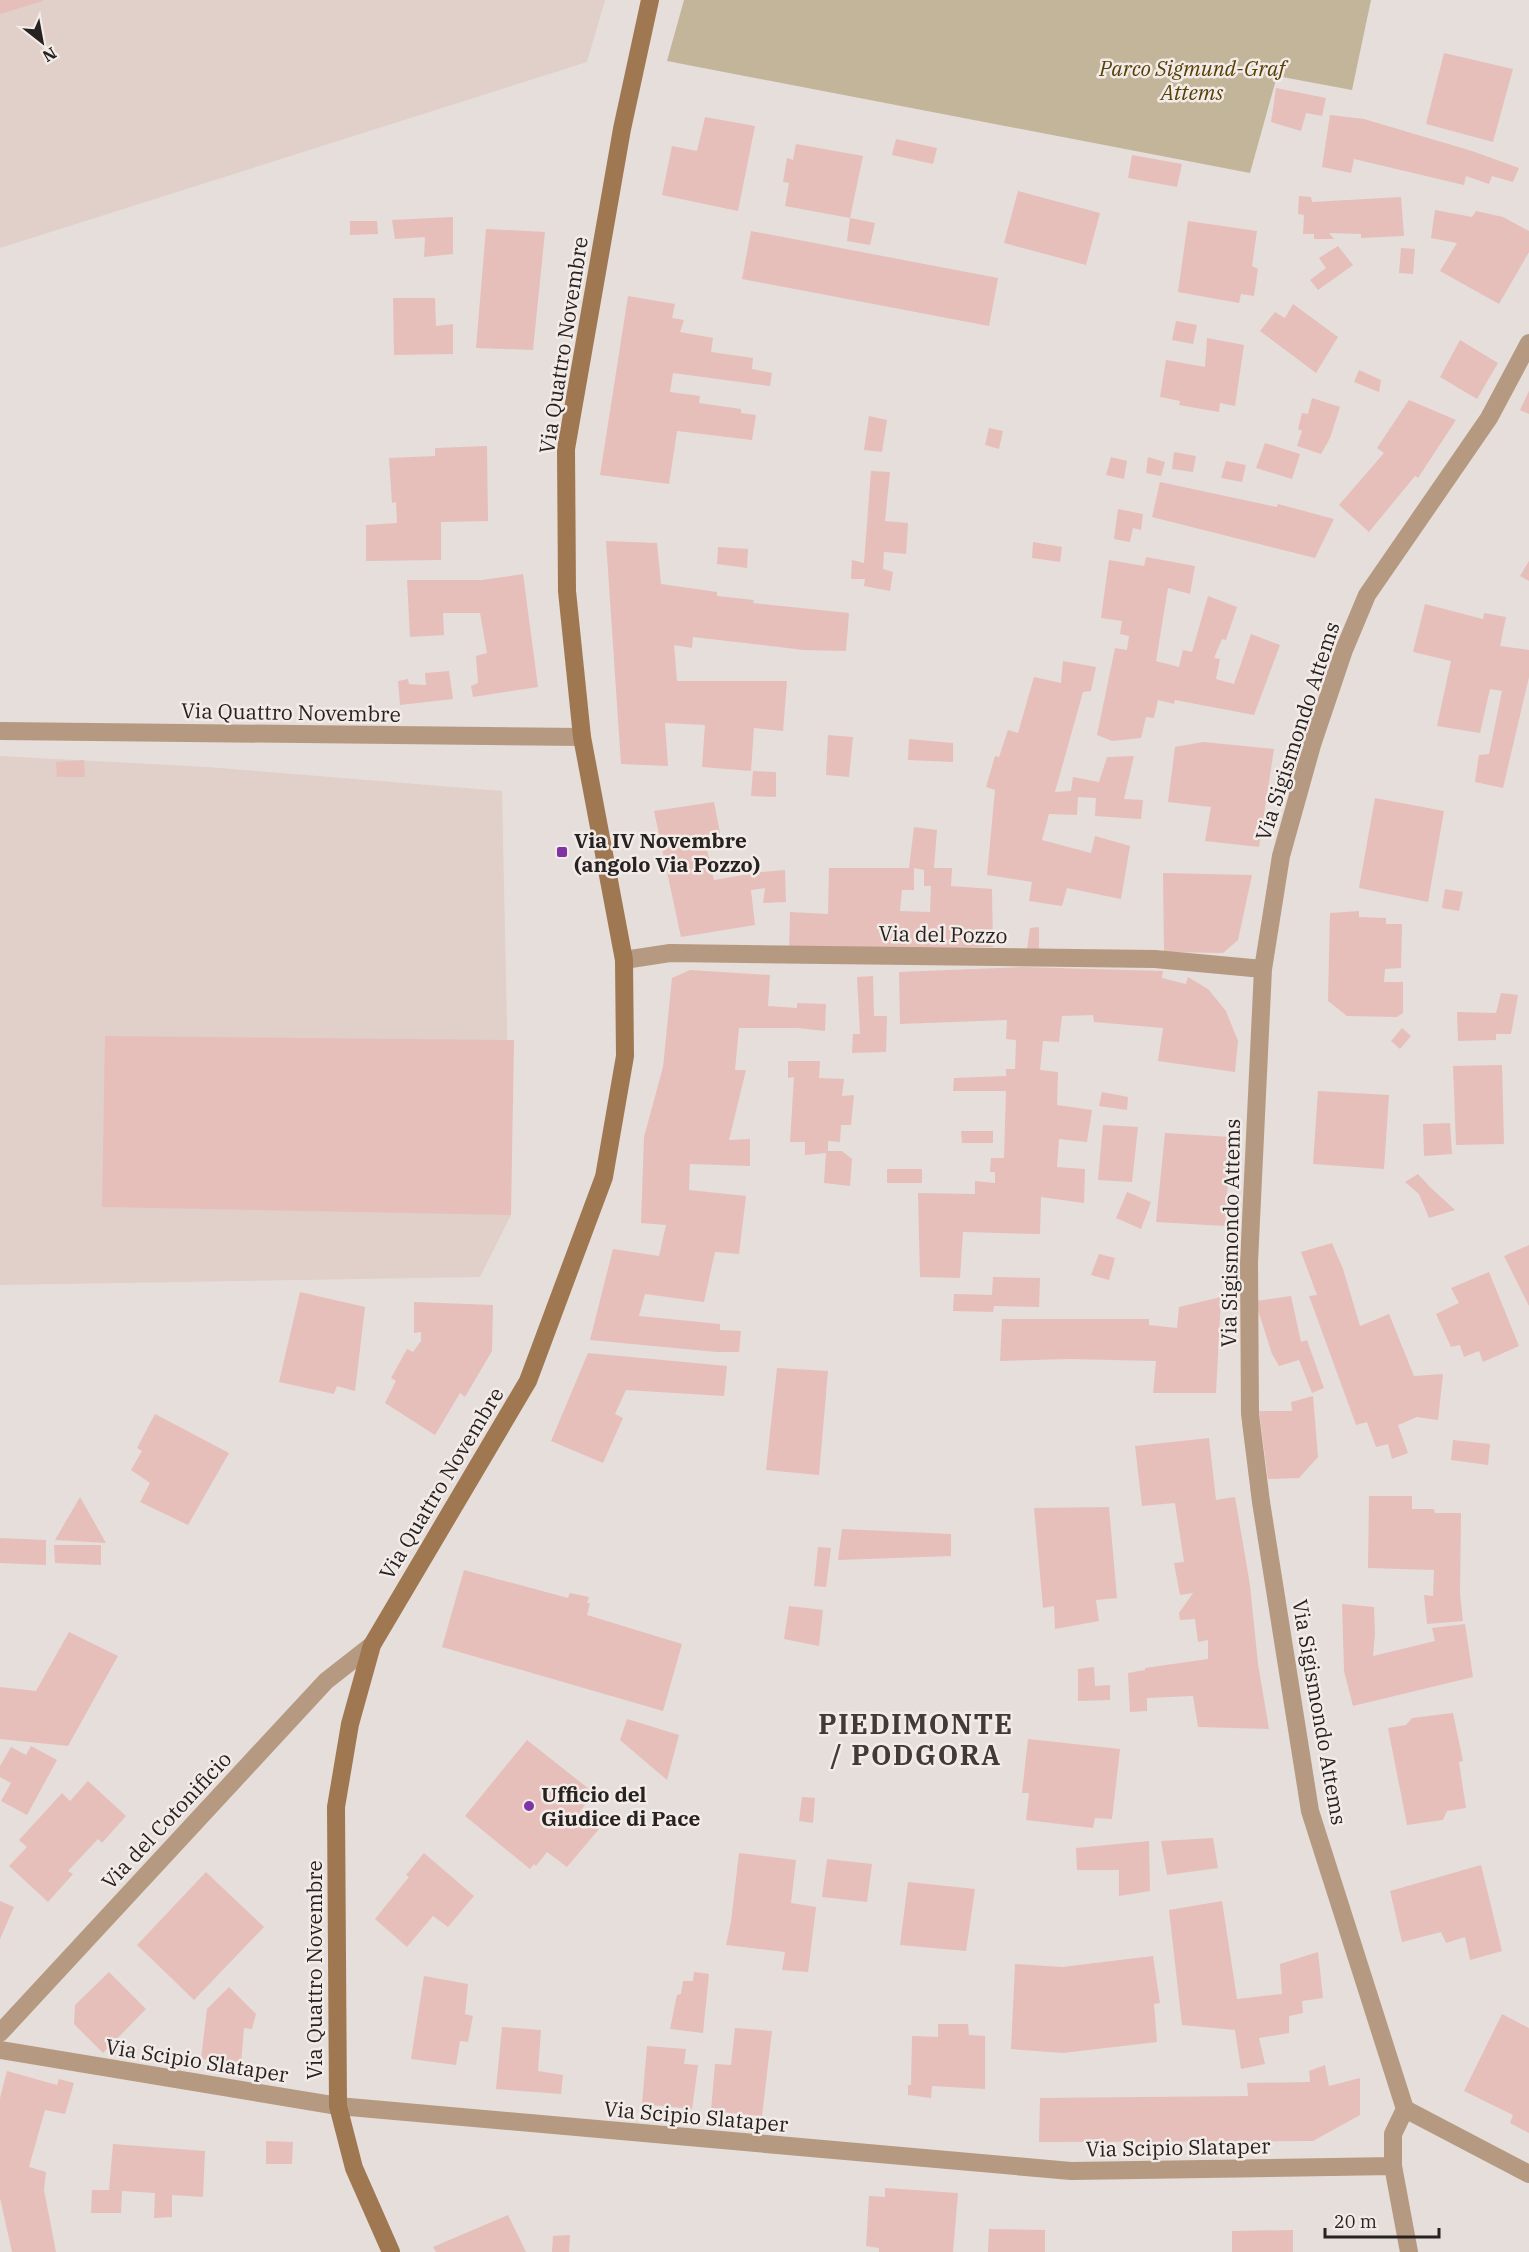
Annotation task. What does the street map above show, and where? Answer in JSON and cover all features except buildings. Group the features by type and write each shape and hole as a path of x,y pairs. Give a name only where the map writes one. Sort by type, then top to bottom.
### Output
{"main road":[{"name":"Via Quattro Novembre","path":"391,2252 354,2168 338,2106 336,1807 350,1724 372,1645 528,1381 604,1177 625,1056 624,960 582,737 567,591 566,449 622,129 650,0"}],"street":[{"name":"Via Sigismondo Attems","path":"1405,2109 1310,1811 1261,1502 1252,1425 1249,1262 1263,969 1281,856 1312,745 1344,650 1367,595 1489,418 1529,343"},
{"name":"Via Quattro Novembre","path":"0,731 582,737"},
{"name":"Via del Pozzo","path":"624,960 670,953 1155,958 1263,969"},
{"name":"Via del Cotonificio","path":"0,2033 326,1681 372,1645"},
{"name":"Via Scipio Slataper","path":"0,2050 338,2106 1071,2171 1393,2166"},
{"path":"1408,2252 1393,2166 1393,2134 1405,2109 1529,2174"}],"shaded area":[{"path":"0,0 605,0 587,62 0,248"},
{"path":"0,756 207,767 502,791 511,1215 480,1277 0,1285"}],"green space":[{"name":"Parco Sigmund-Graf Attems","path":"684,0 1371,0 1352,90 1277,76 1250,173 667,61"}],"place":[{"name":"Via IV Novembre (angolo Via Pozzo)","path":"562,852"},
{"name":"Ufficio del Giudice di Pace","path":"529,1806"}],"district":[{"name":"PIEDIMONTE / PODGORA","path":"916,1738"}]}
